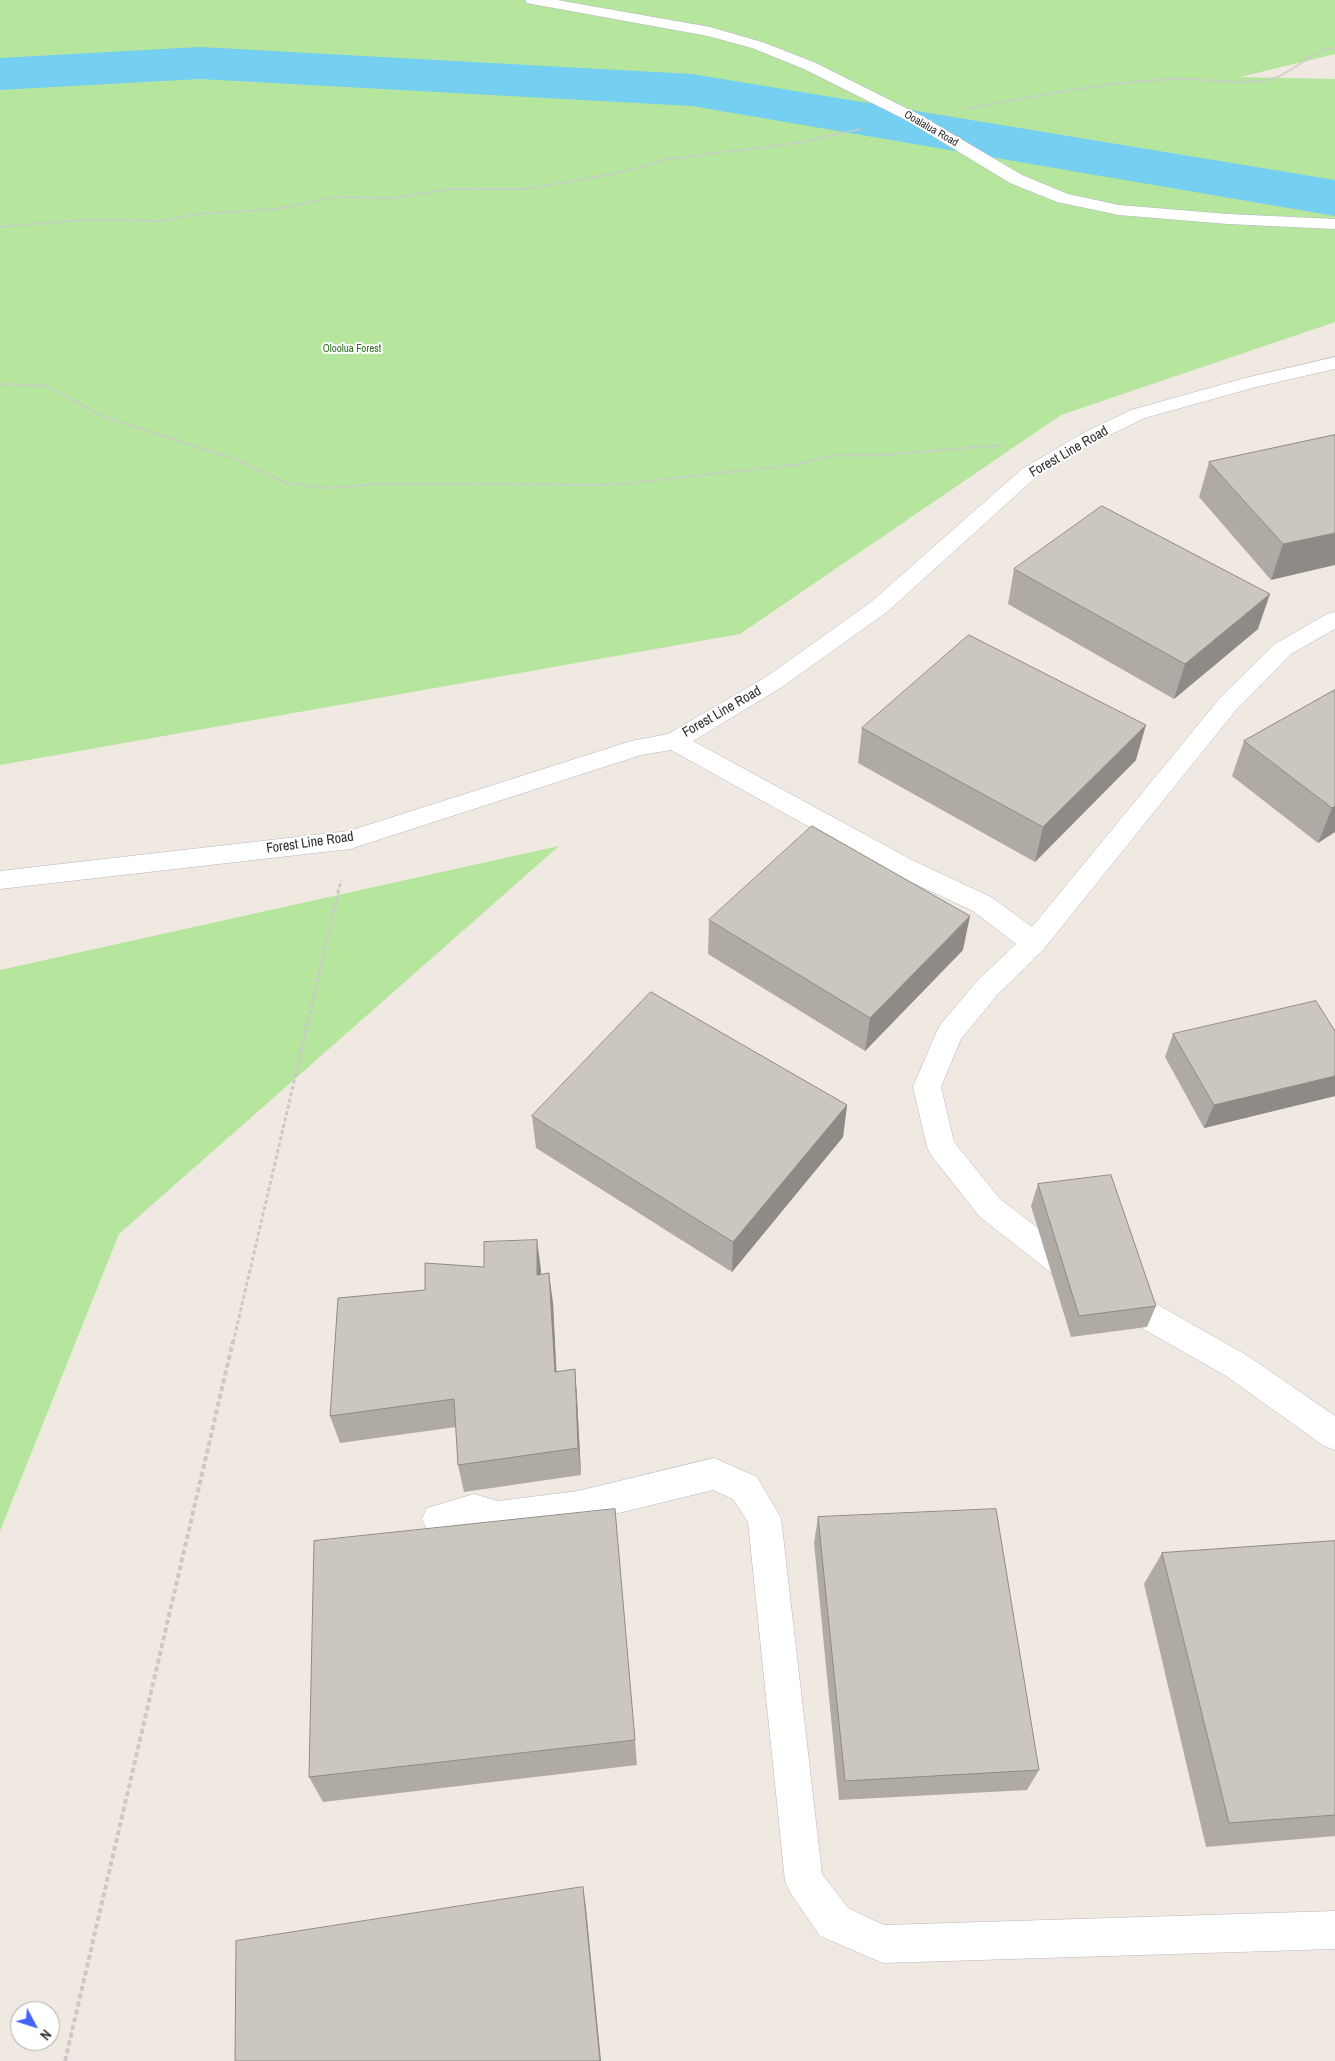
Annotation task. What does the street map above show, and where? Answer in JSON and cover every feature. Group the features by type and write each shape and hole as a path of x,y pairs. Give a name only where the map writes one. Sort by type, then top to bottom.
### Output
{"street":[{"name":"Ooalalua Road","path":"532,0 710,32 757,46 810,66 914,118 1016,179 1063,198 1119,210 1228,219 1335,224"},
{"name":"Forest Line Road","path":"0,880 350,840 639,747 674,741 774,682 879,607 1029,473 1090,437 1138,414 1252,382 1335,364"},
{"path":"1335,619 1283,649 1228,704 1034,943 988,987 950,1033 927,1087 941,1147 990,1208 1079,1277 1237,1366 1335,1435"},
{"path":"674,741 902,867 982,904 1034,943"},
{"path":"439,1519 474,1510 498,1517 578,1507 714,1474 745,1488 764,1518 804,1881 834,1922 884,1944 1335,1930"}],"path":[{"path":"0,227 81,220 159,221 198,214 277,209 335,197 393,198 449,188 526,189 618,173 668,160 796,143 914,118 1059,91 1178,79 1233,82 1267,80 1282,77 1325,47 1335,48"},
{"path":"0,384 47,386 104,417 235,459 286,483 330,488 378,484 611,485 794,465 836,455 882,454 1009,445"},
{"path":"64,2061 350,840"}],"green space":[{"name":"Oloolua Forest","path":"0,0 1335,0 1335,54 1240,77 1335,79 1335,322 1061,415 740,634 0,765"},
{"path":"559,846 119,1234 0,1531 0,970"}],"building":[{"path":"1335,435 1335,533 1283,544 1209,462"},
{"path":"1102,506 1270,594 1185,664 1014,569"},
{"path":"969,635 1146,725 1043,827 862,728"},
{"path":"1335,690 1335,806 1332,808 1244,741"},
{"path":"812,826 970,916 870,1018 709,920"},
{"path":"651,992 847,1105 733,1242 532,1116"},
{"path":"1316,1001 1335,1031 1335,1076 1214,1105 1173,1034"},
{"path":"1111,1175 1156,1306 1079,1316 1038,1184"},
{"path":"537,1240 537,1275 549,1273 555,1372 575,1369 578,1448 458,1465 454,1399 330,1416 338,1298 425,1290 425,1263 484,1267 484,1242"},
{"path":"615,1509 635,1740 309,1777 314,1541"},
{"path":"996,1509 1039,1770 845,1781 818,1517"},
{"path":"1335,1541 1335,1815 1229,1823 1162,1553"},
{"path":"583,1887 600,2061 235,2061 236,1941"}],"waterway":[{"path":"0,74 200,63 692,90 1335,198"}]}
